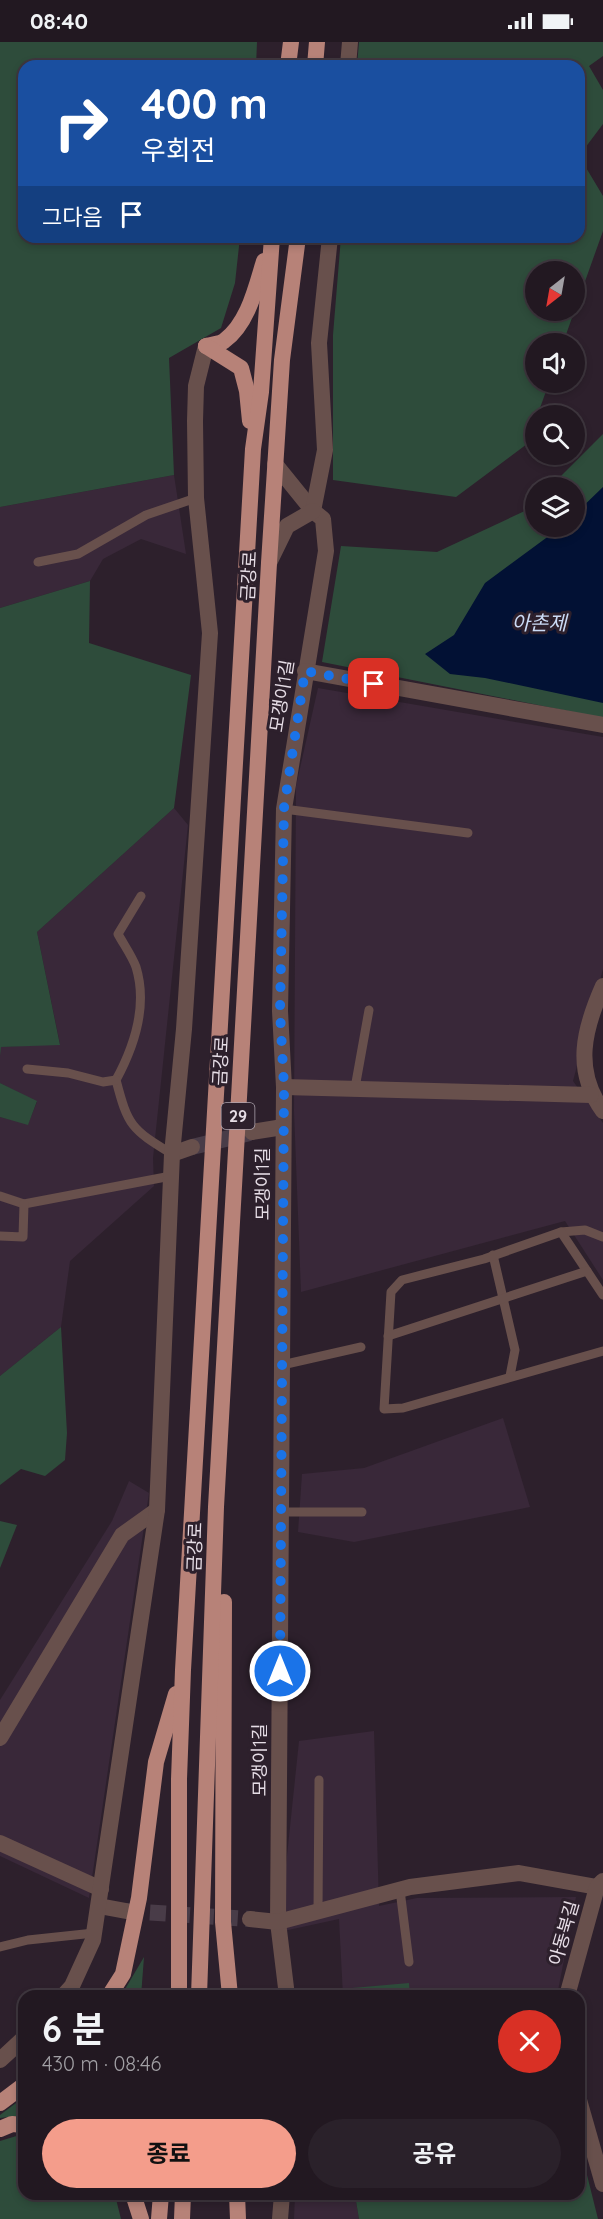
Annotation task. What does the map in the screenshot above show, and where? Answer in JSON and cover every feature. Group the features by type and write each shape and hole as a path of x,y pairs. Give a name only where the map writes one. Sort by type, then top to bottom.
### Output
{"highway":[{"path":"289,60 291,42"},
{"path":"316,60 317,42"},
{"path":"206,346 224,342 238,324 252,300 269,243"},
{"name":"금강로","path":"179,1990 179,1779 183,1670 253,449 261,392 271,243"},
{"name":"금강로","path":"199,1990 216,1506 275,464 282,360 297,243"},
{"path":"206,346 241,368 247,391 253,449"},
{"path":"216,1506 224,1532 223,1922 229,1990"},
{"path":"113,1990 123,1974 139,1898 156,1762 183,1670"},
{"path":"0,2103 18,2090"},
{"path":"0,2129 12,2124 18,2125"},
{"path":"135,2200 141,2219"},
{"path":"159,2219 161,2200"},
{"path":"182,2219 183,2200"},
{"path":"237,2200 238,2219"}],"street":[{"path":"348,60 350,42"},
{"path":"269,563 287,526 313,511 325,450 319,343 329,243"},
{"path":"68,1990 94,1933 157,1510 172,1154 184,1017 210,633 196,498 196,387 206,346"},
{"name":"모갱이1길","path":"275,464 313,511 323,519 326,551 284,808 280,1011 284,1087 278,1922 286,1990"},
{"path":"305,671 603,725"},
{"path":"603,986 588,1020 583,1057 591,1095 603,1111"},
{"path":"284,1087 591,1095"},
{"path":"252,1132 283,1127"},
{"path":"172,1154 192,1147"},
{"path":"0,1738 122,1535 157,1510"},
{"path":"0,1843 126,1911"},
{"path":"250,1919 278,1922 400,1890 519,1873 600,1884"},
{"name":"아동북길","path":"569,1990 600,1884"},
{"path":"0,2060 18,2044"},
{"path":"585,2121 603,2184"},
{"path":"280,2219 282,2200"}],"lane":[{"path":"38,561 78,554 146,515 196,498"},
{"path":"284,808 468,833"},
{"path":"141,896 118,934 135,966 141,992 138,1027 130,1053 117,1080 126,1117 144,1137 172,1154"},
{"path":"355,1088 369,1010"},
{"path":"27,1069 68,1073 103,1082 117,1080"},
{"path":"0,1196 24,1204 171,1176"},
{"path":"0,1236 23,1237 24,1204"},
{"path":"603,1237 585,1230 561,1232 493,1255 402,1280 391,1292 384,1409 403,1408 603,1351"},
{"path":"561,1232 603,1295"},
{"path":"493,1255 505,1298 515,1350 510,1376"},
{"path":"388,1336 587,1271"},
{"path":"282,1365 361,1347"},
{"path":"281,1512 362,1512"},
{"path":"318,1911 320,1780"},
{"path":"400,1890 409,1962"},
{"path":"0,1947 28,1940 94,1933"}],"shaded area":[{"path":"174,475 186,554 141,539 103,559 90,581 0,608 0,507"},
{"path":"318,688 603,737 603,969 573,1081 603,1123 603,1280 565,1221 301,1292 294,1111 296,786"},
{"path":"174,808 188,825 153,1158 154,1186 70,1261 61,1327 0,1376 0,1117 28,1124 37,1102 0,1083 0,1047 60,1044 37,932"},
{"path":"503,1418 530,1507 354,1542 298,1532 302,1474 364,1468"},
{"path":"129,1481 149,1493 89,1898 0,1856 0,1700 112,1521"},
{"path":"374,1731 379,1906 417,1898 576,1897 558,1990 343,1990 339,1919 279,1932 299,1741"},
{"path":"295,2200 356,2200 359,2219 294,2219"}],"green space":[{"path":"0,42 257,42 256,60 18,60 18,243 239,243 235,283 221,328 169,358 174,475 0,507"},
{"path":"359,42 603,42 603,56 589,66 603,90 603,124 585,148 585,60 358,60"},
{"path":"585,166 603,196 603,231 585,281 585,261 525,261 525,321 571,321 567,333 525,333 525,393 545,393 541,405 525,405 525,445 456,497 333,480 333,335 341,243 585,243"},
{"path":"603,434 603,718 322,662 341,546 437,552 525,511 525,537 585,537 585,477 560,477 572,465 585,465 585,452"},
{"path":"90,581 89,643 191,675 174,808 37,932 60,1045 1,1047 0,1056 0,608"},
{"path":"0,1083 37,1101 28,1125 0,1117"},
{"path":"61,1327 67,1433 65,1460 45,1476 21,1469 0,1485 0,1376"},
{"path":"0,1521 17,1525 0,1568"},
{"path":"144,1957 141,1990 125,1990"},
{"path":"409,1983 410,1990 352,1990 352,1988"},
{"path":"18,2102 18,2116 0,2118 0,2115"},
{"path":"18,2136 18,2200 116,2200 121,2219 0,2219 0,2141"},
{"path":"585,2167 598,2219 359,2219 356,2200 585,2200"}],"water":[{"name":"아촌제","path":"603,487 603,703 485,678 450,674 425,654 454,635 485,583 547,537 585,537 585,504"}],"tunnel":[{"path":"192,1147 250,1133"},
{"path":"126,1911 250,1919"}],"route":[{"path":"280,1671 284,1087 280,1011 284,808 305,671 374,684"}]}
